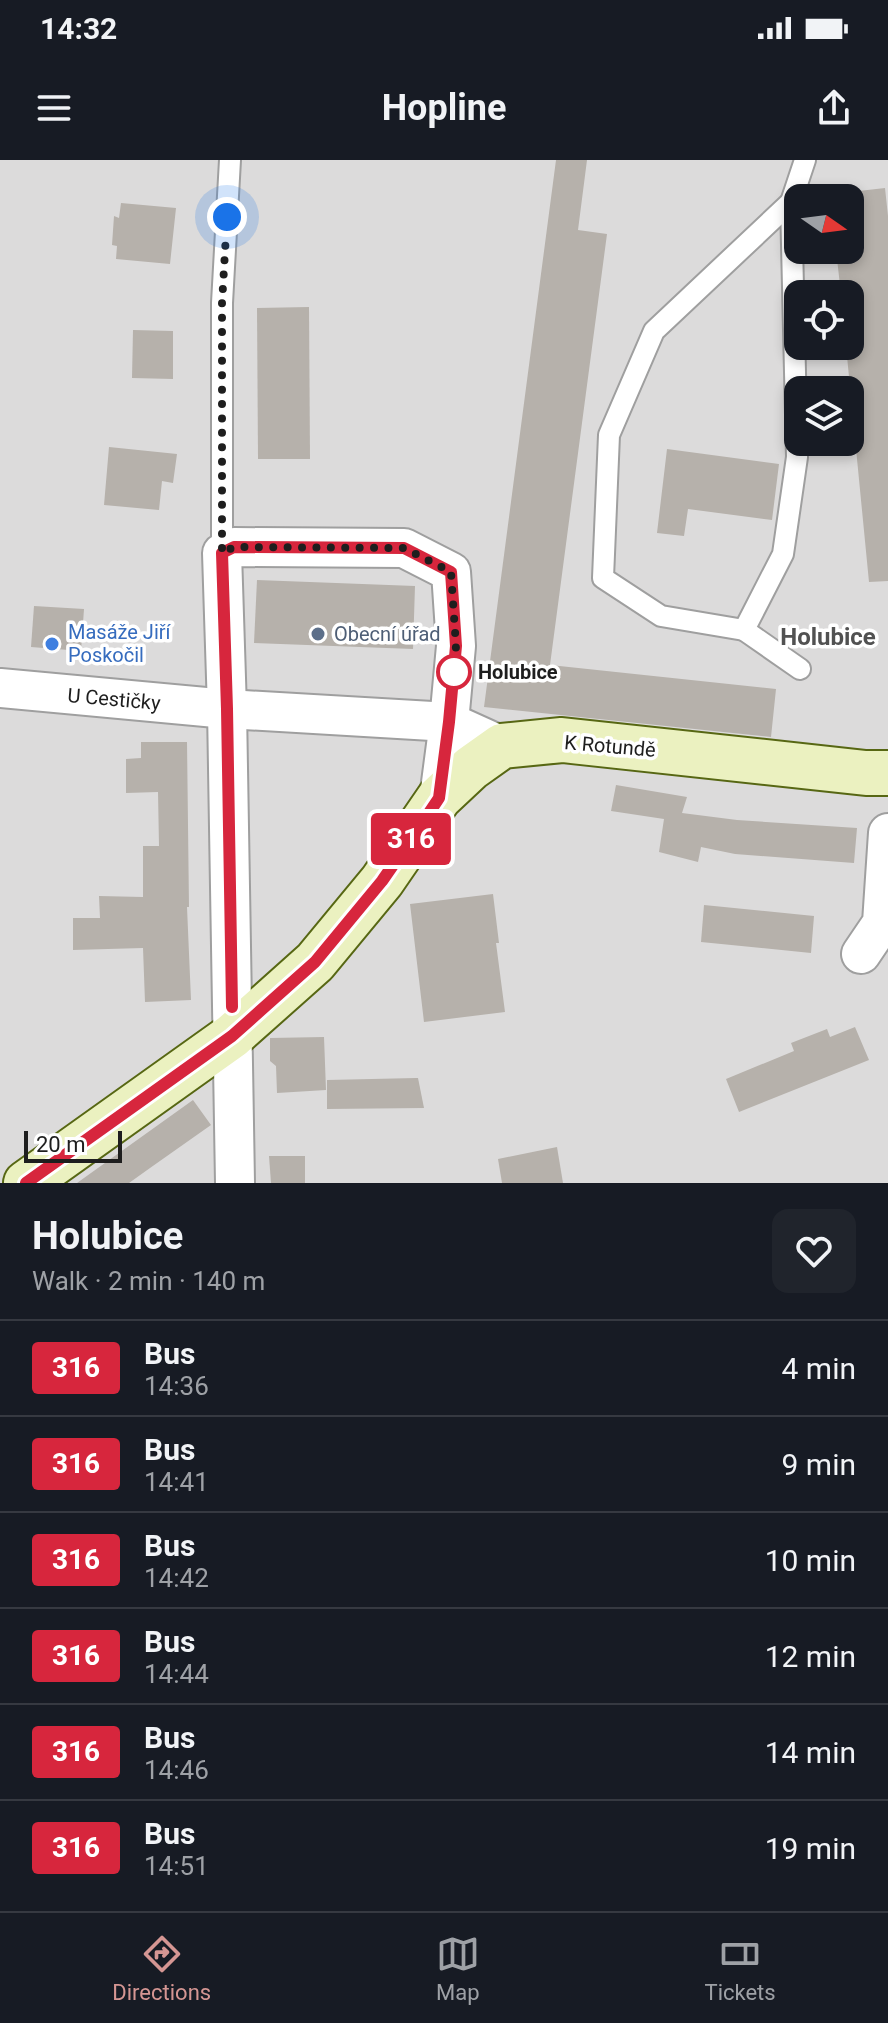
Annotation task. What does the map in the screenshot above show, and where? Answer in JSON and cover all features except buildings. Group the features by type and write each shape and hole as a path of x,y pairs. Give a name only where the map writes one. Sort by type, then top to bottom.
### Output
{"street":[{"path":"235,1183 222,553 234,547 404,548 451,572 456,646 439,798"},
{"name":"U Cestičky","path":"0,688 227,709 449,722"},
{"path":"449,722 502,746"},
{"name":"K Rotundě","path":"502,746 562,740 888,773"},
{"path":"26,1183 232,1036 315,962 382,881 439,798 471,768 502,746"},
{"path":"861,954 882,923 888,833"}],"lane":[{"path":"222,553 222,303 230,160"},
{"path":"797,184 805,160"},
{"path":"784,209 654,331 609,435 603,578 661,616 744,630 800,669"},
{"path":"744,630 783,554 797,457 792,264"}],"shaded area":[{"path":"0,160 888,160 888,1183 0,1183"}],"bus line":[{"name":"316","path":"26,1183 232,1036 315,962 382,881 439,798 456,646 451,572 404,548 234,547 222,553 232,1007"}],"place":[{"name":"Obecní úřad","path":"318,634"},
{"name":"Masáže Jiří Poskočil","path":"52,644"},
{"name":"Holubice","path":"454,672"}],"district":[{"name":"Holubice","path":"828,637"}],"route":[{"path":"227,217 222,303 222,553 234,547 404,548 451,572 456,646 454,672"}]}
